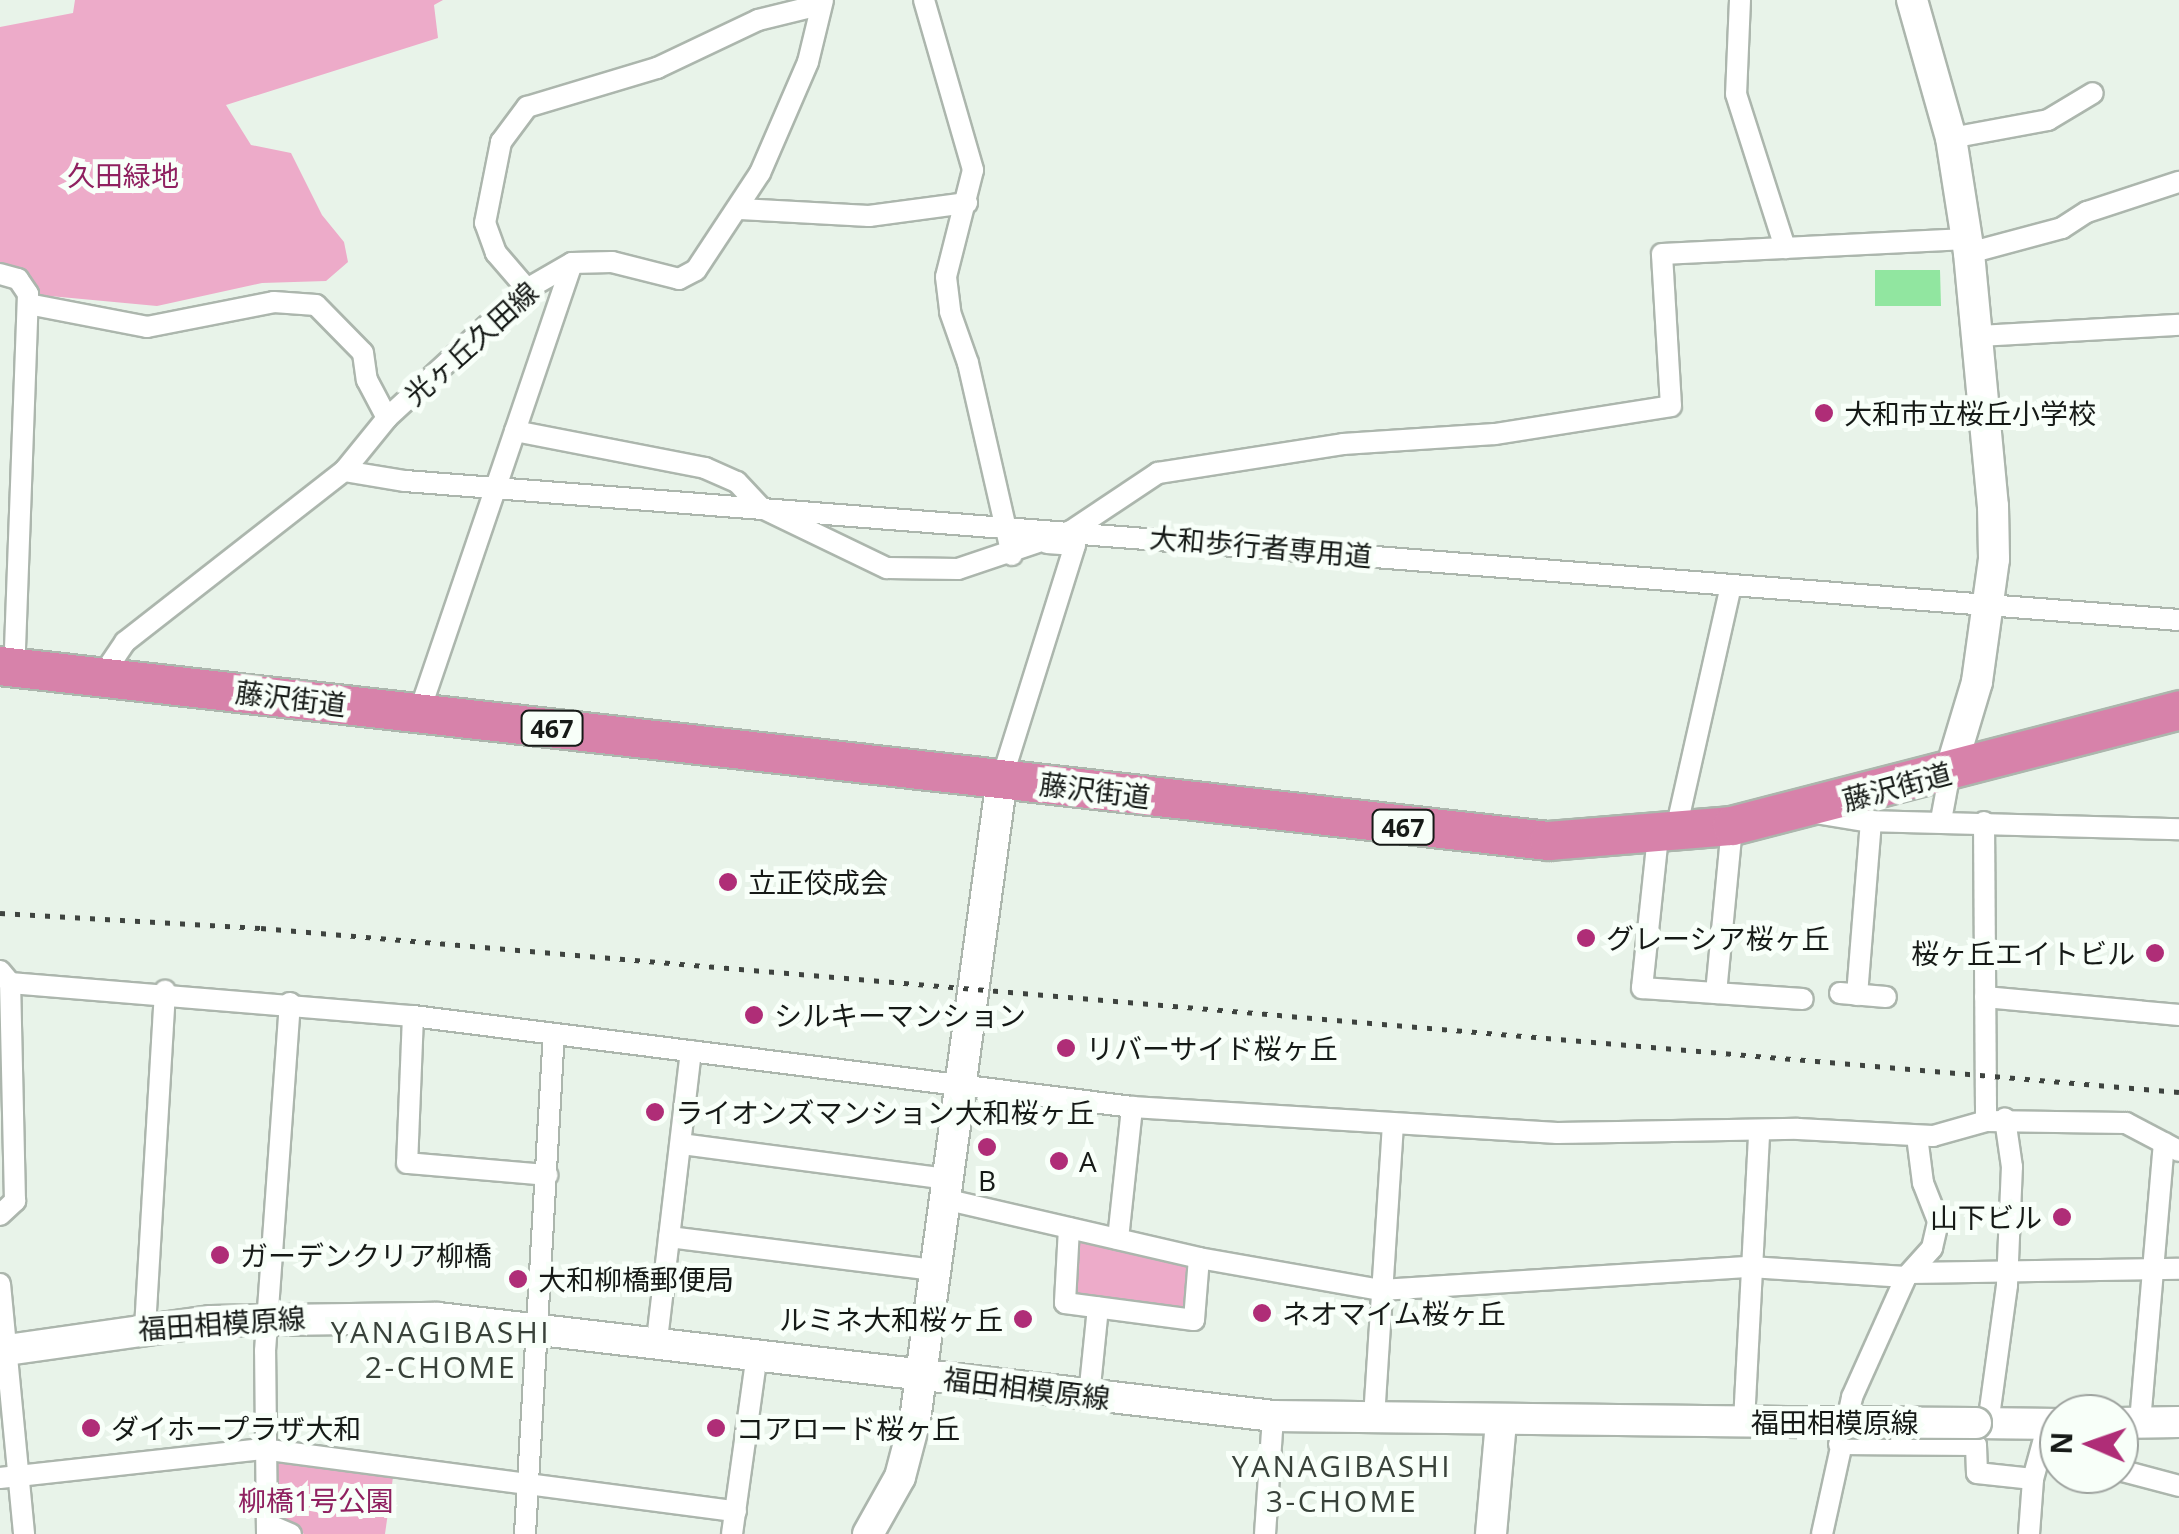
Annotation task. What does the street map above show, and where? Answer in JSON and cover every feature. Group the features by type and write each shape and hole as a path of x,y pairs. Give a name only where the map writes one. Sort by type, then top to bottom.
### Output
{"highway":[{"name":"藤沢街道","path":"7,667 1466,834 1550,840 1667,835 1732,826 2179,710"}],"street":[{"path":"924,0 974,170 946,276 950,312 1012,555"},
{"path":"1740,0 1736,94 1786,248"},
{"path":"1912,0 1951,138 1980,336 1994,506 1990,602 1977,682 1950,772 1941,820"},
{"path":"419,713 572,262 612,262 678,279 696,270 740,209 790,110 821,2"},
{"path":"526,289 496,253 485,222 502,142 527,107 658,68 758,20 821,2"},
{"path":"1951,138 2048,120 2092,93"},
{"path":"515,431 704,468 737,482 760,507 887,568 958,569 1012,555 1072,531 1158,473 1343,444 1495,434 1671,406 1662,254 1968,246 2062,228 2087,212 2179,182"},
{"path":"740,209 869,216 967,203"},
{"name":"光ヶ丘久田線","path":"102,676 125,642 344,470 387,418 526,289 572,262"},
{"path":"0,274 18,279 28,304 7,667"},
{"path":"28,304 147,327 274,302 316,304 362,353 367,380 387,418"},
{"path":"1980,336 2179,324"},
{"name":"大和歩行者専用道","path":"344,470 496,488 1005,525 1731,586 1990,602 2179,620"},
{"path":"868,1534 908,1454 1002,778 1075,545 1042,543"},
{"path":"1731,586 1667,835 1642,988 1803,999"},
{"path":"1803,810 1871,821 1941,820 2179,830"},
{"path":"1871,821 1849,994 1886,997"},
{"path":"1982,1423 2008,1270 2012,1167 1995,1120 1985,997 1984,822"},
{"path":"1716,993 1732,826"},
{"path":"0,1215 16,1201 5,977 412,1016 1132,1108 1393,1126 1917,1136 1995,1120 2126,1123 2171,1147 2130,1394"},
{"path":"145,1328 165,990"},
{"path":"1985,997 2179,1015"},
{"path":"290,1003 262,1450 267,1529 290,1534"},
{"path":"412,1016 406,1163 546,1175"},
{"path":"525,1534 554,1035"},
{"path":"657,1340 691,1051"},
{"path":"1118,1239 1132,1108"},
{"path":"1374,1418 1393,1126"},
{"path":"1744,1422 1759,1132"},
{"path":"1822,1534 1852,1397 1908,1275 1932,1248 1938,1221 1922,1183 1917,1136"},
{"path":"681,1144 945,1189 1069,1228 1199,1258 1381,1290 1750,1267 1908,1275 2154,1267 2179,1270"},
{"path":"1069,1228 1066,1303 1194,1320 1199,1258"},
{"path":"669,1237 934,1270"},
{"path":"0,1284 9,1476 24,1534"},
{"path":"1089,1396 1098,1307"},
{"name":"福田相模原線","path":"2,1351 145,1328 268,1318 438,1318 538,1326 1272,1416 2039,1424"},
{"path":"732,1534 757,1352"},
{"path":"1264,1534 1272,1416"},
{"path":"1492,1534 1501,1421"},
{"path":"2139,1426 2179,1422"},
{"path":"1839,1444 1976,1445 1977,1473 2033,1479"},
{"path":"9,1476 262,1450 736,1511"},
{"path":"2029,1534 2033,1479 2039,1463"},
{"path":"2139,1475 2179,1486"}],"green space":[{"name":"久田緑地","path":"75,0 443,0 434,5 438,38 226,105 251,145 291,153 322,215 344,242 348,262 326,281 262,283 157,306 39,295 23,269 0,263 0,27 73,13"},
{"path":"1076,1239 1193,1264 1187,1311 1074,1296"},
{"name":"柳橋1号公園","path":"277,1461 393,1477 385,1534 304,1534 276,1515"}],"shaded area":[{"path":"1875,270 1940,270 1941,306 1875,306"}],"railway":[{"path":"0,913 261,928 2179,1092"}],"place":[{"name":"大和市立桜丘小学校","path":"1824,413"},
{"name":"立正佼成会","path":"728,882"},
{"name":"グレーシア桜ヶ丘","path":"1586,938"},
{"name":"桜ヶ丘エイトビル","path":"2155,953"},
{"name":"シルキーマンション","path":"754,1015"},
{"name":"リバーサイド桜ヶ丘","path":"1066,1048"},
{"name":"ライオンズマンション大和桜ヶ丘","path":"655,1112"},
{"name":"B","path":"987,1147"},
{"name":"A","path":"1059,1161"},
{"name":"山下ビル","path":"2062,1217"},
{"name":"ガーデンクリア柳橋","path":"220,1255"},
{"name":"大和柳橋郵便局","path":"518,1279"},
{"name":"ネオマイム桜ヶ丘","path":"1262,1313"},
{"name":"ルミネ大和桜ヶ丘","path":"1023,1319"},
{"name":"ダイホープラザ大和","path":"91,1428"},
{"name":"コアロード桜ヶ丘","path":"716,1428"}],"district":[{"name":"YANAGIBASHI 2-CHOME","path":"441,1349"},
{"name":"YANAGIBASHI 3-CHOME","path":"1342,1483"}]}
